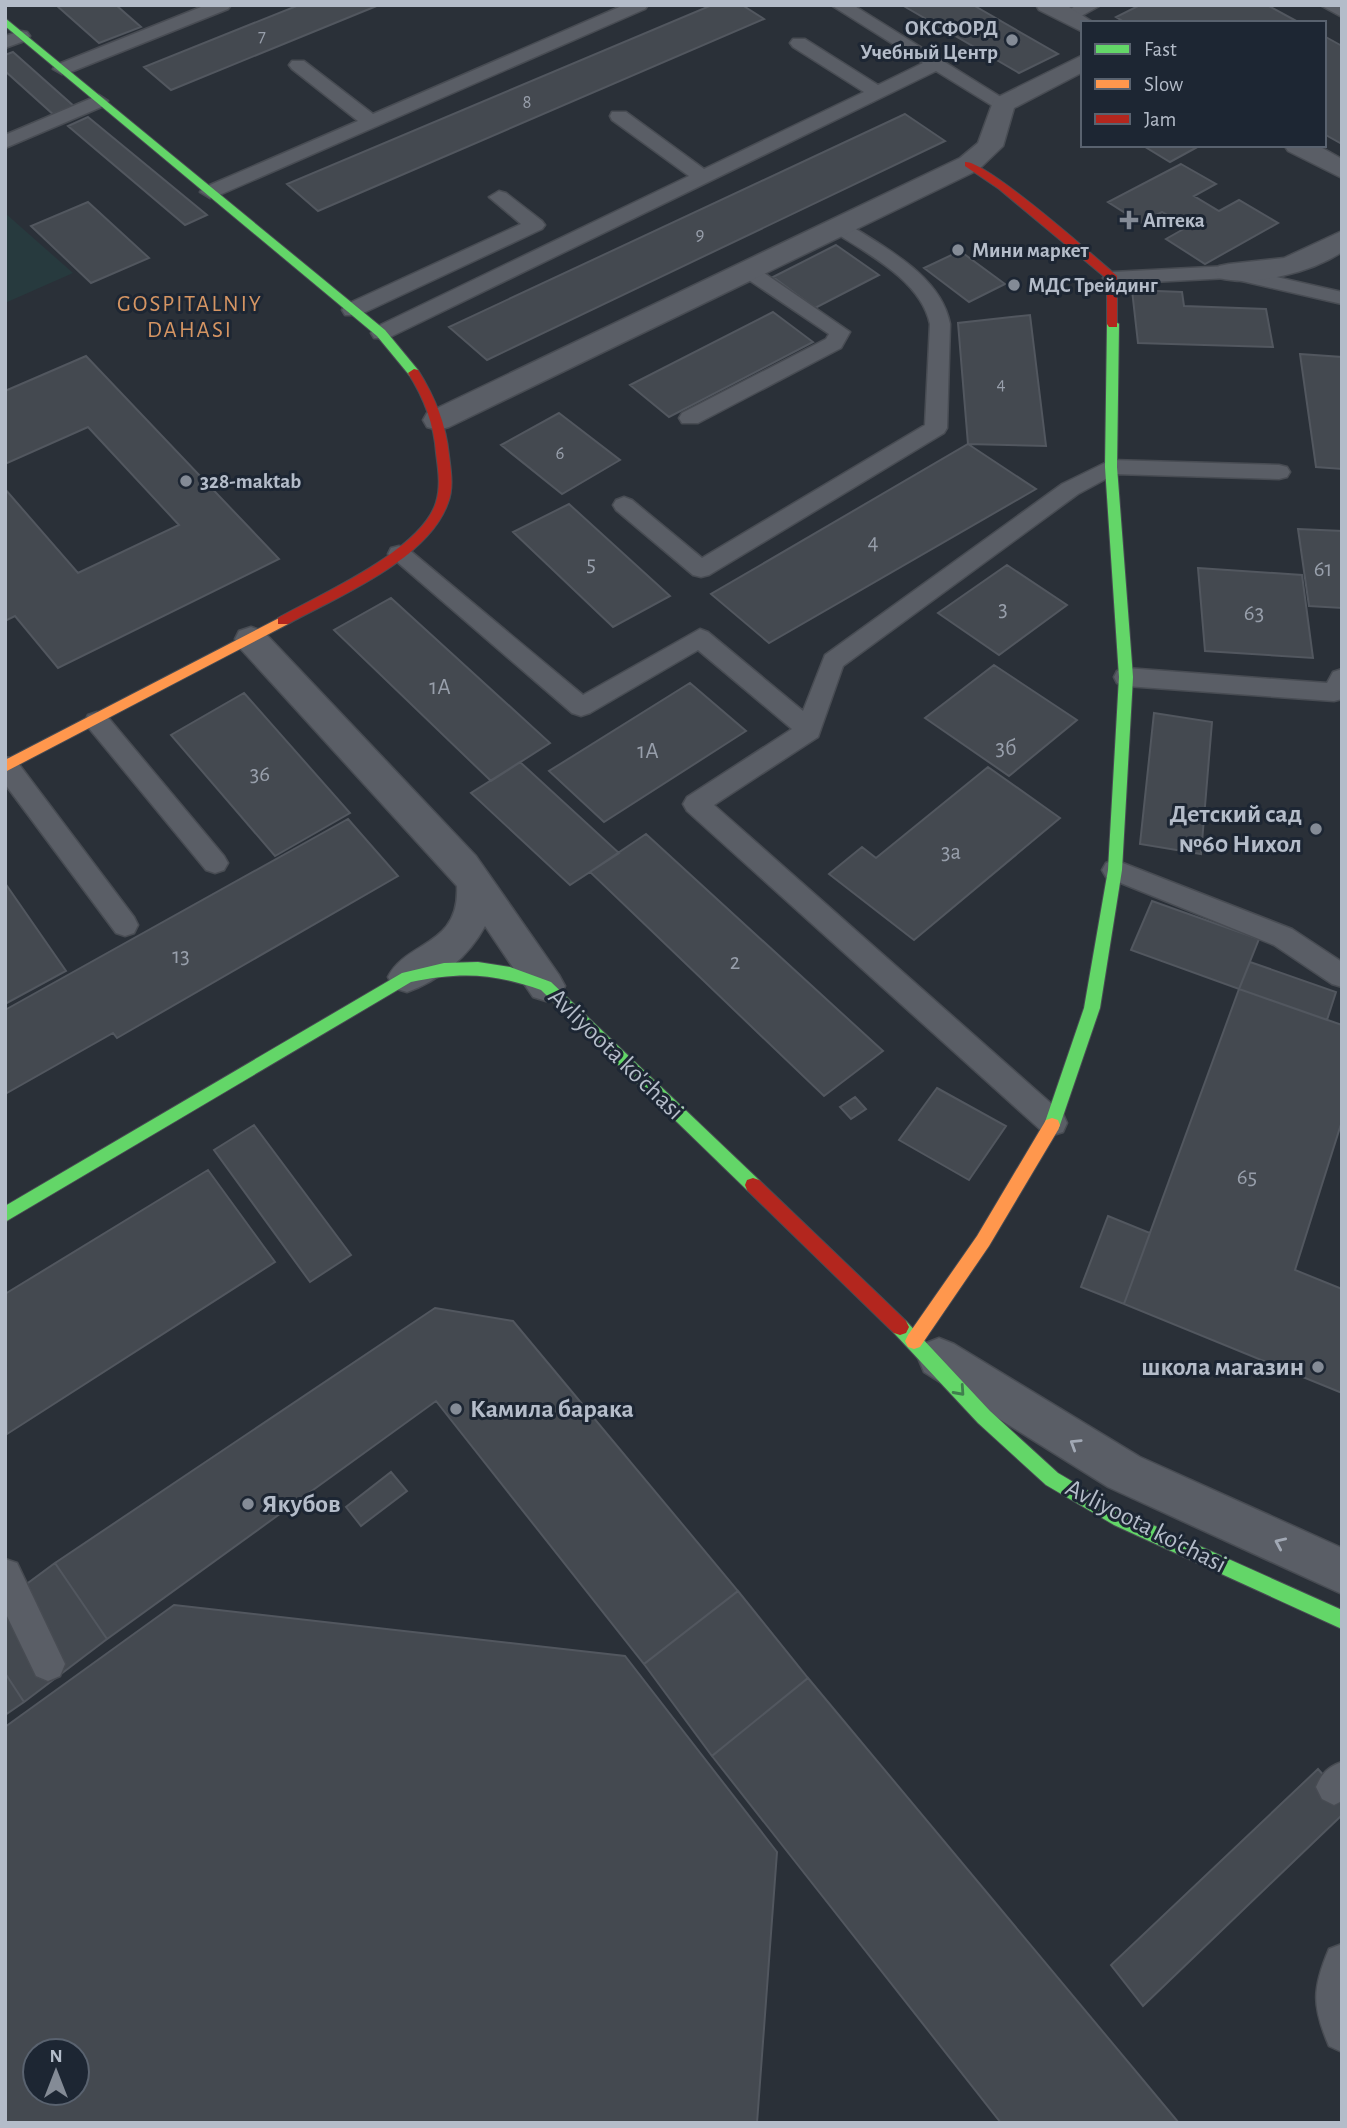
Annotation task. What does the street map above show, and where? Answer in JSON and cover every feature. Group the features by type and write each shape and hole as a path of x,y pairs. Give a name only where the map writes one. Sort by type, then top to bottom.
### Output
{"street":[{"path":"5,21 13,39 62,69 381,332 415,372 429,395 438,420 444,453 445,486 442,504 433,523 419,540 399,554 251,639 6,767"},
{"path":"438,420 969,164 990,146 1003,104 1081,63"},
{"path":"1301,147 1342,170"},
{"path":"914,1341 983,1241 1053,1123 1092,1008 1115,870 1126,677 1111,467 1113,278 1003,187 969,164"},
{"path":"1229,272 1286,268 1319,255 1342,239"},
{"path":"251,639 475,883 546,986"},
{"path":"407,977 439,957 461,934 475,909 475,883"},
{"name":"Avliyoota ko'chasi","path":"5,1215 407,977 478,965 512,972 546,986 914,1341 984,1417 1052,1479 1119,1518 1342,1620"},
{"name":"Avliyoota ko'chasi","path":"914,1341 1124,1472 1342,1571"}],"lane":[{"path":"165,5 184,19"},
{"path":"62,69 222,5"},
{"path":"210,192 639,5"},
{"path":"840,5 1003,104"},
{"path":"1066,16 1092,5"},
{"path":"1329,5 1342,12"},
{"path":"799,43 877,92"},
{"path":"381,332 936,64"},
{"path":"298,65 371,122"},
{"path":"5,142 100,101"},
{"path":"620,116 703,177"},
{"path":"352,310 535,225 499,197"},
{"path":"624,505 701,569 936,428 940,324 936,307 924,291 888,261 838,226"},
{"path":"690,418 834,343 840,332 747,270"},
{"path":"1113,278 1229,272 1342,298"},
{"path":"1053,1123 696,803 809,730 833,661 1070,489 1111,467 1279,472"},
{"path":"399,554 581,707 700,638 809,730"},
{"path":"1126,677 1334,692 1342,678"},
{"path":"97,721 215,863"},
{"path":"6,767 125,926"},
{"path":"1115,870 1283,937 1342,976"},
{"path":"5,1575 48,1664"},
{"path":"1342,1962 1333,1984 1334,2013 1342,2033"}],"green space":[{"path":"5,213 73,273 5,303"}],"building":[{"path":"56,5 116,5 141,27 99,43"},
{"path":"299,5 379,5 171,90 144,67"},
{"path":"712,5 742,5 764,19 318,211 287,184"},
{"path":"902,5 973,5 1058,54 1019,73"},
{"path":"1140,5 1267,5 1296,21 1123,21 1116,17"},
{"path":"1326,37 1342,46 1342,144 1326,135"},
{"path":"13,52 76,108 55,116 5,71 5,55"},
{"path":"905,114 945,141 487,360 449,327"},
{"path":"88,117 207,215 185,225 68,126"},
{"path":"1145,147 1197,147 1170,162"},
{"path":"1181,164 1216,184 1194,196 1219,211 1239,200 1278,223 1205,264 1166,239 1187,227 1162,212 1141,223 1108,202"},
{"path":"88,202 149,258 91,283 31,226"},
{"path":"836,245 879,275 815,308 773,277"},
{"path":"960,251 1005,284 969,302 924,268"},
{"path":"1132,290 1182,292 1184,306 1266,309 1273,347 1138,343"},
{"path":"773,312 813,342 669,417 630,385"},
{"path":"1030,315 1046,446 968,444 958,323"},
{"path":"1300,354 1342,357 1342,469 1316,467"},
{"path":"86,356 279,559 58,668 15,616 5,621 5,489 78,573 179,525 88,427 5,464 5,391"},
{"path":"559,413 620,460 562,494 501,445"},
{"path":"968,444 1036,489 769,643 711,594"},
{"path":"569,504 670,596 613,627 513,532"},
{"path":"1298,529 1342,531 1342,608 1309,606"},
{"path":"1007,565 1067,605 999,655 938,613"},
{"path":"1198,568 1302,575 1313,658 1205,651"},
{"path":"391,598 550,743 491,781 334,630"},
{"path":"994,665 1077,720 1009,776 925,718"},
{"path":"690,683 746,731 604,822 549,771"},
{"path":"244,693 350,813 275,856 171,735"},
{"path":"1154,713 1212,722 1201,854 1140,844"},
{"path":"520,762 619,853 570,885 471,793"},
{"path":"988,767 1060,818 914,940 829,874 862,847 876,858"},
{"path":"348,819 398,876 117,1038 113,1033 5,1094 5,1010"},
{"path":"646,834 883,1051 824,1096 590,872"},
{"path":"5,883 66,971 5,1004"},
{"path":"1152,901 1259,939 1239,989 1131,950"},
{"path":"1250,962 1336,992 1327,1020 1239,989"},
{"path":"1239,989 1342,1025 1342,1121 1295,1270 1342,1289 1342,1393 1124,1304"},
{"path":"937,1088 1006,1126 969,1180 899,1140"},
{"path":"855,1097 866,1109 851,1119 840,1107"},
{"path":"254,1125 351,1255 310,1282 214,1150"},
{"path":"208,1170 275,1262 7,1434 5,1294"},
{"path":"1108,1216 1150,1233 1124,1304 1081,1287"},
{"path":"435,1308 513,1321 738,1591 644,1664 436,1401 107,1639 55,1563"},
{"path":"391,1472 407,1491 361,1526 346,1507"},
{"path":"55,1563 107,1639 24,1702 5,1673 5,1600"},
{"path":"738,1591 808,1678 712,1756 644,1664"},
{"path":"174,1605 625,1656 777,1852 757,2123 5,2123 5,1727"},
{"path":"5,1673 24,1702 5,1715"},
{"path":"808,1678 1179,2123 1001,2123 712,1756"},
{"path":"1318,1769 1342,1796 1342,1815 1143,2006 1111,1965"}],"traffic: fast":[{"path":"5,21 381,333 414,373"},
{"path":"1052,1125 1092,1008 1115,870 1126,677 1111,467 1113,324"},
{"path":"5,1215 407,977 444,969 478,968 510,973 546,986 753,1185"},
{"path":"900,1327 984,1417 1052,1479 1120,1519 1342,1620"}],"traffic: slow":[{"path":"5,767 283,621"},
{"path":"914,1341 983,1241 1052,1125"}],"traffic: jam":[{"path":"969,164 1003,187 1113,278 1113,324"},
{"path":"283,621 394,557 430,524 441,506 445,482 440,436 431,403 414,373"},
{"path":"753,1185 900,1327"}],"place":[{"name":"ОКСФОРД Учебный Центр","path":"1012,40"},
{"name":"Аптека","path":"1129,220"},
{"name":"Мини маркет","path":"958,250"},
{"name":"МДС Трейдинг","path":"1014,285"},
{"name":"328-maktab","path":"186,481"},
{"name":"Детский сад №60 Нихол","path":"1316,829"},
{"name":"школа магазин","path":"1318,1367"},
{"name":"Камила барака","path":"456,1409"},
{"name":"Якубов","path":"248,1504"}],"district":[{"name":"GOSPITALNIY DAHASI","path":"190,317"}]}
